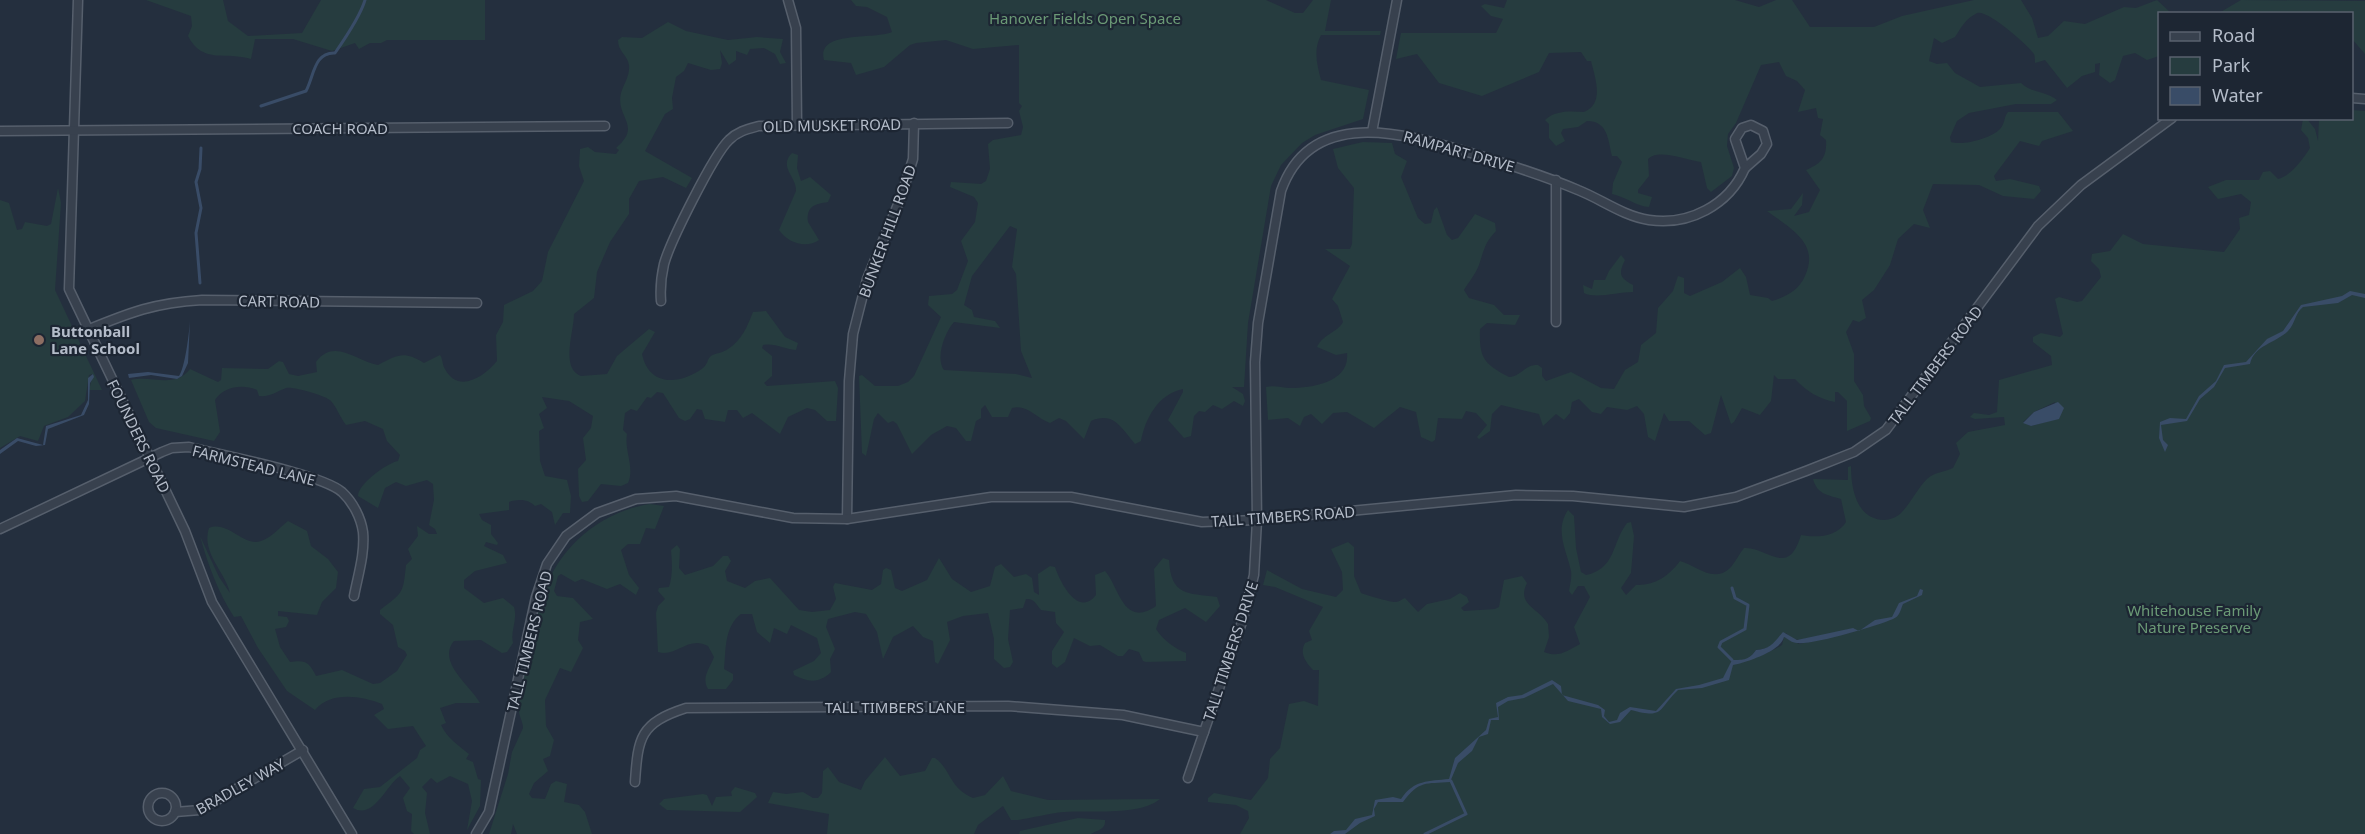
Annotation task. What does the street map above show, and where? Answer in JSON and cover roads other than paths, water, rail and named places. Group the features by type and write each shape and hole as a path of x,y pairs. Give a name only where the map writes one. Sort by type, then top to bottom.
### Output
{"street":[{"name":"FOUNDERS ROAD","path":"78,0 69,289 185,531 213,602 352,834"},
{"path":"788,0 796,28 797,125"},
{"path":"1372,132 1397,0"},
{"name":"TALL TIMBERS ROAD","path":"476,834 489,812 536,597 547,564 566,536 597,513 636,499 676,496 793,518 847,519 991,497 1059,497 1202,522 1257,520 1516,495 1573,496 1684,507 1736,497 1854,452 1886,430 2038,226 2080,185 2169,120"},
{"name":"BUNKER HILL ROAD","path":"847,519 849,381 853,334 867,279 901,197 913,159 914,123"},
{"name":"OLD MUSKET ROAD","path":"661,301 660,284 665,262 687,211 728,141 740,131 759,126 1008,123"},
{"name":"COACH ROAD","path":"0,131 605,126"},
{"name":"RAMPART DRIVE","path":"1257,520 1256,353 1258,324 1281,191 1289,174 1315,148 1334,138 1372,132 1420,138 1556,180 1629,214 1651,220 1689,217 1718,203 1738,182 1745,168 1761,154 1767,144 1766,135 1756,126 1742,128 1735,139 1745,168"},
{"path":"1556,180 1556,322"},
{"name":"CART ROAD","path":"87,330 131,311 172,302 477,303"},
{"name":"FARMSTEAD LANE","path":"0,528 172,448 189,447 316,479 341,491 354,507 363,531 362,557 354,596"},
{"name":"TALL TIMBERS DRIVE","path":"1188,778 1242,622 1254,575 1257,520"},
{"name":"TALL TIMBERS LANE","path":"635,782 638,747 645,729 661,716 686,708 1008,706 1124,715 1204,732"},
{"name":"BRADLEY WAY","path":"175,812 200,810 303,750"}],"water":[{"path":"2350,291 2365,294 2365,298 2352,295 2338,303 2303,307 2288,331 2261,348 2250,364 2225,368 2214,387 2200,399 2187,421 2161,425 2163,440 2168,445 2165,452 2159,438 2160,422 2170,418 2186,419 2199,396 2216,381 2224,365 2246,362 2267,339 2283,331 2301,305 2342,296"},
{"path":"190,321 188,363 182,376 177,379 151,375 129,378 128,374 148,372 179,376 185,359"},
{"path":"93,374 89,404 84,415 48,429 45,445 36,446 18,441 0,454 0,450 17,438 43,445 46,426 81,415 88,400 88,378"},
{"path":"2058,402 2064,408 2059,419 2031,426 2023,423 2034,412"},
{"path":"1920,589 1923,590 1922,595 1903,604 1900,613 1895,618 1860,630 1875,620 1892,617 1899,603 1917,596"},
{"path":"1853,628 1858,631 1805,643 1793,642 1784,637 1777,647 1770,651 1754,659 1733,665 1729,680 1702,688 1678,690 1659,711 1642,713 1631,710 1620,722 1610,724 1602,717 1601,709 1568,701 1563,695 1598,705 1605,710 1604,716 1609,722 1617,720 1620,713 1630,707 1656,711 1676,689 1723,678 1732,660 1746,659 1756,650 1769,647 1783,632 1797,640"},
{"path":"1552,680 1561,686 1562,694 1553,684 1498,707 1499,720 1491,720 1488,734 1479,737 1472,751 1458,763 1450,782 1423,784 1403,802 1378,802 1374,809 1375,816 1345,834 1330,834 1334,831 1346,830 1355,819 1372,815 1375,800 1393,797 1401,799 1416,785 1449,779 1455,758 1486,730 1489,719 1498,717 1496,703 1508,697 1522,695"}],"waterway":[{"path":"261,106 306,91 319,61 323,56 335,53 365,0"},
{"path":"200,283 196,233 201,208 196,182 200,169 201,148"},
{"path":"1732,588 1735,598 1748,605 1745,629 1721,642 1719,647 1732,660"},
{"path":"1425,834 1466,814 1451,781"}],"place":[{"name":"Buttonball Lane School","path":"39,340"}],"park label":[{"name":"Hanover Fields Open Space","path":"1085,18"},
{"name":"Whitehouse Family Nature Preserve","path":"2194,618"}]}
